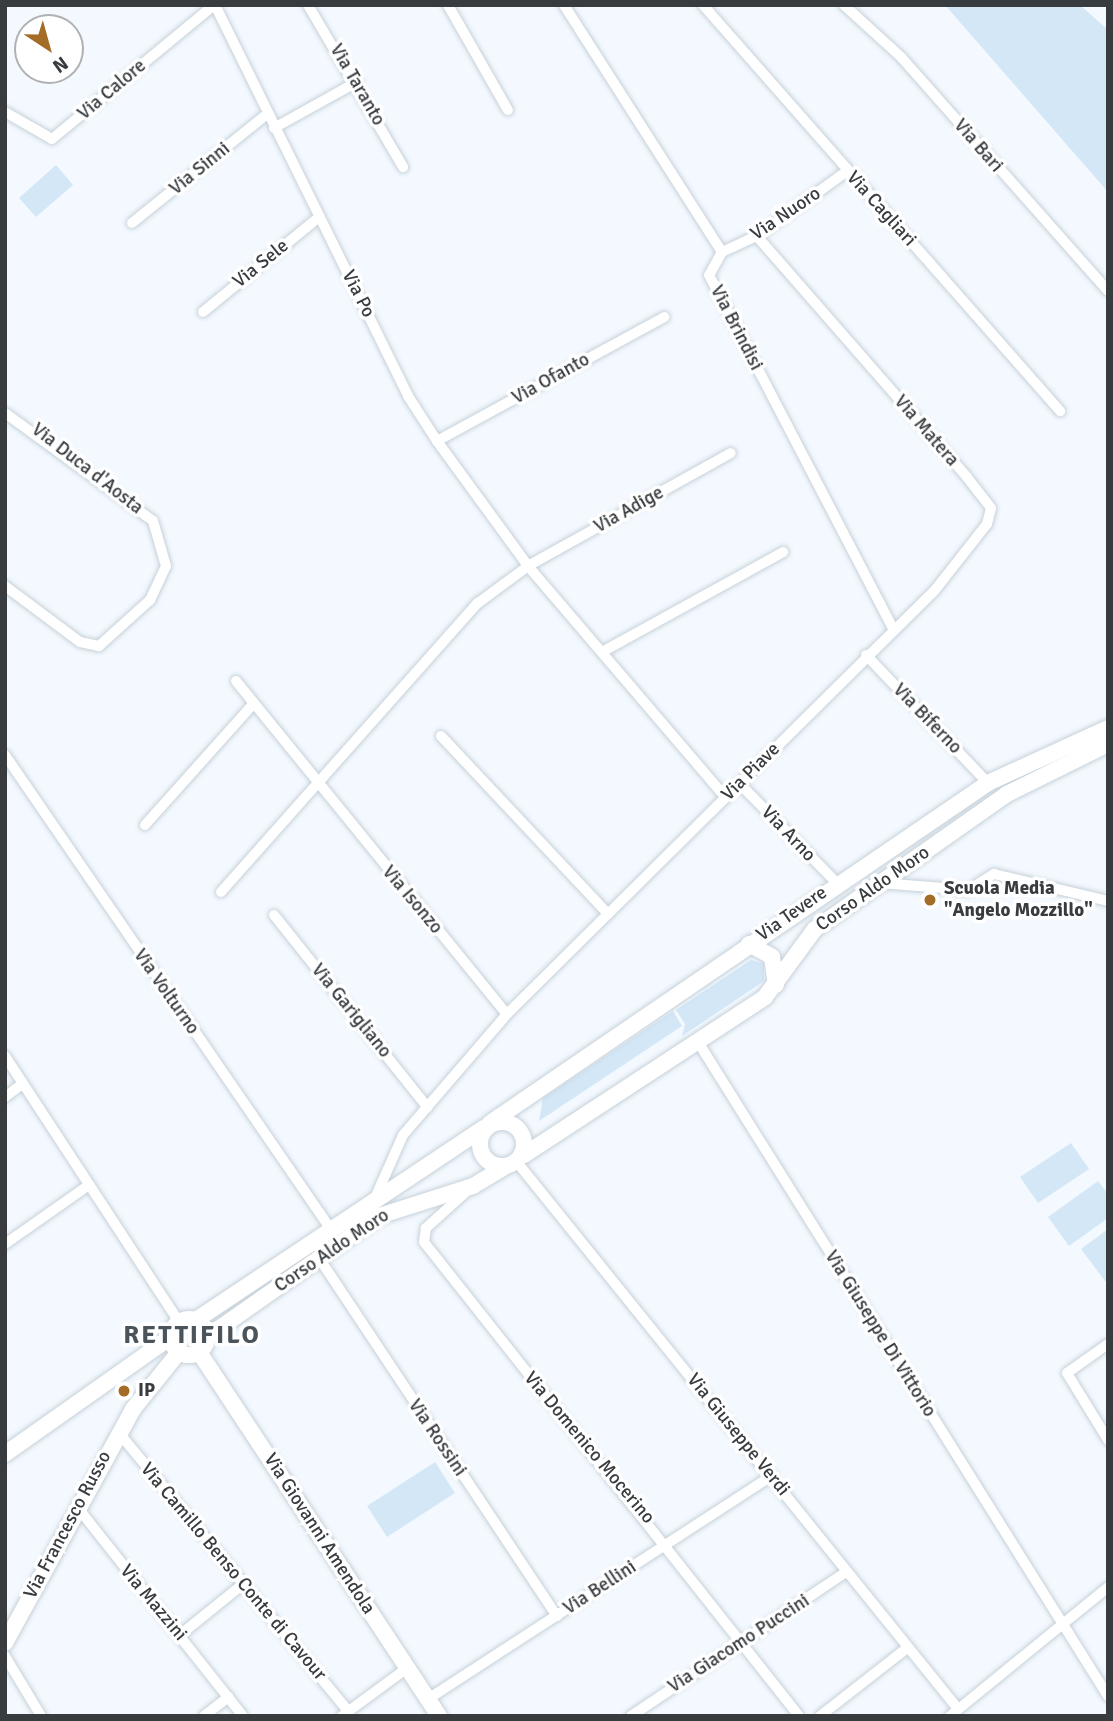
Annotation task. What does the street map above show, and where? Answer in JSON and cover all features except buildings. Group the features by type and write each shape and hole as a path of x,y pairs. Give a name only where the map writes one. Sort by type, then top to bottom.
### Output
{"street":[{"name":"Via Calore","path":"5,113 52,139 215,5"},
{"name":"Via Po","path":"215,5 319,217 437,441 528,566 725,797"},
{"name":"Via Taranto","path":"308,5 357,82 403,167"},
{"path":"447,5 508,110"},
{"path":"564,5 722,252"},
{"name":"Via Cagliari","path":"703,5 1060,411"},
{"name":"Via Bari","path":"844,5 901,57 1108,291"},
{"path":"274,128 357,82"},
{"name":"Via Sinni","path":"132,223 267,114"},
{"name":"Via Nuoro","path":"722,252 757,236 847,171"},
{"name":"Via Sele","path":"203,312 319,217"},
{"name":"Via Matera","path":"757,236 991,508 986,524 935,590 893,628"},
{"name":"Via Brindisi","path":"722,252 709,275 893,628"},
{"name":"Via Ofanto","path":"437,441 664,317"},
{"name":"Via Duca d'Aosta","path":"5,413 153,521 166,566 150,600 99,646 80,642 5,586"},
{"name":"Via Adige","path":"528,566 731,453"},
{"path":"602,652 783,552"},
{"path":"221,892 478,603 528,566"},
{"name":"Via Piave","path":"375,1198 403,1135 507,1014 740,784 893,628"},
{"name":"Via Biferno","path":"866,655 988,783"},
{"name":"Via Isonzo","path":"236,681 317,786 507,1014"},
{"path":"145,825 253,704"},
{"name":"Via Tevere","path":"375,1198 487,1126 836,883 988,783 1108,728"},
{"path":"441,736 608,914"},
{"name":"Corso Aldo Moro","path":"207,1336 396,1208 473,1186 698,1042 776,985 815,929 1007,794 1108,744"},
{"name":"Via Volturno","path":"5,755 330,1228"},
{"name":"Via Arno","path":"740,784 836,883"},
{"path":"880,883 969,890 994,874 1108,901"},
{"name":"Via Garigliano","path":"274,915 427,1107"},
{"path":"749,944 772,957 776,985"},
{"name":"Via Giuseppe Di Vittorio","path":"698,1042 1061,1627 1108,1696"},
{"path":"5,1056 182,1326 207,1336 200,1352 179,1352 182,1326"},
{"path":"5,1097 22,1084"},
{"path":"487,1126 515,1126 515,1161 483,1155 487,1126"},
{"name":"Via Giuseppe Verdi","path":"515,1161 772,1476 907,1648 954,1713"},
{"path":"5,1244 89,1185"},
{"name":"Via Domenico Mocerino","path":"473,1186 426,1228 424,1242 668,1545 798,1716"},
{"name":"Corso Aldo Moro","path":"5,1454 182,1326 375,1198"},
{"name":"Via Rossini","path":"319,1258 557,1616"},
{"path":"1108,1344 1067,1373 1108,1440"},
{"name":"Via Francesco Russo","path":"5,1643 133,1409 179,1352"},
{"name":"Via Giovanni Amendola","path":"200,1352 439,1716"},
{"path":"127,1368 149,1386"},
{"name":"Via Camillo Benso Conte di Cavour","path":"119,1433 345,1714"},
{"name":"Via Bellini","path":"428,1699 772,1476"},
{"name":"Via Mazzini","path":"78,1508 243,1716"},
{"name":"Via Giacomo Puccini","path":"631,1716 846,1572"},
{"path":"180,1635 243,1584"},
{"path":"954,1713 1108,1587"},
{"path":"820,1716 907,1648"},
{"path":"5,1656 41,1716"},
{"path":"345,1714 407,1668"},
{"path":"204,1716 228,1697"}],"shaded area":[{"path":"945,5 1080,5 1108,30 1108,192"},
{"path":"56,165 73,185 36,217 19,198"},
{"path":"751,960 764,964 764,981 682,1036 685,1024 676,1010"},
{"path":"673,1011 682,1026 539,1121 543,1098"},
{"path":"1071,1143 1089,1169 1038,1203 1020,1177"},
{"path":"1098,1181 1108,1194 1108,1218 1069,1246 1048,1217"},
{"path":"1108,1229 1108,1285 1081,1249"},
{"path":"435,1462 455,1493 387,1537 367,1506"}],"place":[{"name":"Scuola Media \"Angelo Mozzillo\"","path":"930,900"},
{"name":"IP","path":"124,1391"}],"district":[{"name":"RETTIFILO","path":"192,1336"}]}
